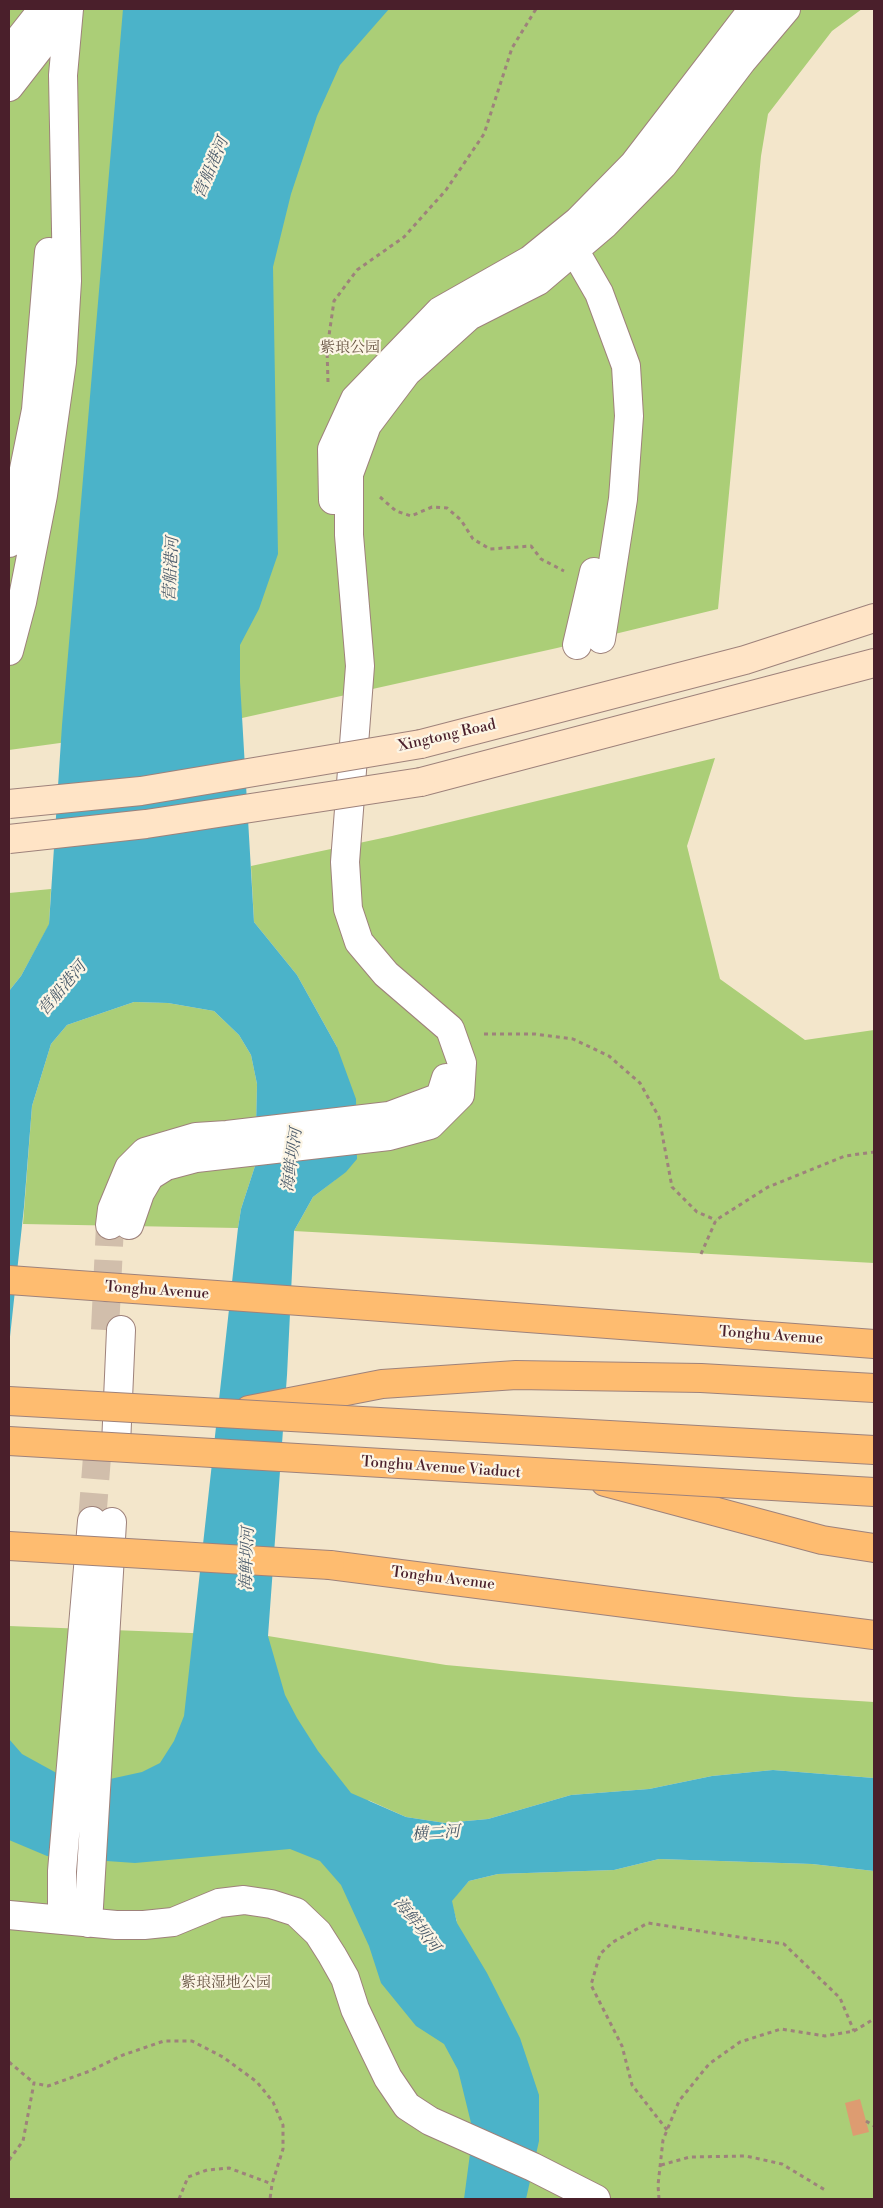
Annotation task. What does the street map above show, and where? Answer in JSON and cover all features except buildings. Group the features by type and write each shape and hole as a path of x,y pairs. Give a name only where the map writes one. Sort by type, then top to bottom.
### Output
{"main road":[{"name":"Tonghu Avenue","path":"9,1280 874,1344"},
{"path":"235,1413 382,1384 448,1378 516,1375 700,1378 874,1388"},
{"path":"9,1401 874,1450"},
{"name":"Tonghu Avenue Viaduct","path":"9,1441 584,1477 874,1492"},
{"path":"584,1477 822,1540 874,1548"},
{"name":"Tonghu Avenue","path":"9,1546 330,1565 874,1635"}],"street":[{"path":"119,1225 112,1209 129,1168 145,1152 196,1136 227,1145 389,1126 430,1125 460,1095 462,1063 450,1030 386,974 359,942 348,909 345,862 360,666 349,535 349,474 367,425 407,372 469,316 538,281 561,248 634,164 753,9"},
{"path":"389,1126 440,1097 447,1075 436,1043 415,1016 380,987 349,948 337,915 332,870 346,668 333,516 332,449 355,399 440,311 530,260 561,248 605,224 663,165 742,61 786,9"},
{"path":"9,52 56,14"},
{"path":"9,86 56,14"},
{"path":"9,543 36,410 49,273 49,190 44,81 56,14"},
{"path":"9,651 22,602 43,494 62,362 67,281 63,75 56,14"},
{"path":"561,248 599,293 626,366 628,416 624,499 589,642 592,580 606,505 612,441 612,377 606,347 561,248"},
{"name":"Xingtong Road","path":"9,804 141,790 421,744 745,660 874,618"},
{"path":"9,839 146,824 421,782 874,663"},
{"path":"107,1444 113,1330"},
{"path":"102,1521 98,1770 90,1873 75,1921 62,1871 70,1769 102,1521"},
{"path":"9,1915 144,1926 173,1922 219,1903 244,1900 271,1904 296,1912 318,1933 332,1955 345,1978 355,2009 372,2046 388,2078 406,2106 470,2150"},
{"path":"9,1928 154,1940 193,1932 210,1922 235,1915 268,1918 293,1932 312,1952 330,1985 347,2032 367,2074 382,2098 405,2122 430,2140 470,2150 531,2176 596,2199"},
{"path":"531,2176 562,2199"}],"path":[{"path":"328,384 327,349 334,301 357,270 404,237 452,182 484,134 512,48 536,9"},
{"path":"354,460 359,474 371,490 396,511 411,516 432,508 447,508 461,520 473,539 490,549 531,546 541,559 567,573 592,580"},
{"path":"452,1036 535,1034 564,1037 573,1039 609,1056 640,1083 659,1117 672,1187 697,1212 716,1220"},
{"path":"701,1254 716,1220 768,1187 845,1156 874,1152"},
{"path":"667,2130 632,2085 622,2046 591,1985 600,1954 613,1942 648,1923 784,1944 840,1998 854,2032"},
{"path":"660,2199 663,2140 679,2101 709,2064 740,2042 781,2029 825,2036 854,2032 874,2019"},
{"path":"9,2062 34,2083 48,2086 164,2041 192,2041 223,2057 257,2082 273,2102 283,2125 283,2149 272,2184 270,2199"},
{"path":"9,2160 23,2141 34,2083"},
{"path":"866,2121 874,2126"},
{"path":"661,2165 690,2157 746,2156 782,2164 825,2190"},
{"path":"178,2199 188,2177 207,2170 228,2168 272,2184"}],"green space":[{"name":"紫琅公园","path":"9,9 862,9 832,31 768,114 761,156 718,609 557,648 242,718 9,750"},
{"path":"715,758 687,846 720,979 805,1040 874,1030 874,1263 294,1231 313,1197 335,1180 337,1047 297,975 254,922 251,866 392,836"},
{"path":"51,889 49,925 21,976 9,991 9,893"},
{"path":"134,1002 168,1003 214,1011 239,1035 251,1055 257,1084 255,1166 241,1209 238,1228 23,1224 32,1106 51,1044 67,1025"},
{"name":"紫琅湿地公园","path":"9,1626 268,1636 446,1665 795,1697 874,1702 874,1778 773,1770 712,1776 649,1789 571,1795 488,1819 445,1823 406,1817 368,1800 457,1922 451,1901 469,1881 498,1874 614,1870 659,1859 812,1864 874,1871 874,2199 9,2199"}],"water":[{"path":"123,9 389,9 340,65 317,116 291,194 273,267 278,554 259,609 240,645 240,682 254,922 297,975 337,1047 356,1099 357,1159 346,1172 313,1197 294,1231 287,1375 268,1636 285,1695 318,1751 351,1793 406,1817 445,1823 488,1819 571,1795 649,1789 712,1776 773,1770 874,1778 874,1871 812,1864 659,1859 614,1870 498,1874 469,1881 452,1901 457,1923 487,1973 520,2038 539,2095 539,2141 526,2199 464,2199 473,2131 458,2070 444,2044 416,2026 381,1983 369,1946 341,1885 320,1861 290,1849 135,1863 47,1856 9,1840 9,1739 22,1754 62,1776 110,1779 142,1772 160,1763 174,1741 184,1716 238,1228 241,1209 255,1166 257,1084 251,1055 239,1035 214,1011 168,1003 134,1002 67,1025 51,1044 32,1106 24,1207 9,1346 9,991 21,976 49,924 62,725"}],"tunnel":[{"path":"105,1330 110,1225"},
{"path":"92,1521 98,1444"}],"water label":[{"name":"营船港河","path":"212,168"},
{"name":"营船港河","path":"172,569"},
{"name":"营船港河","path":"63,989"},
{"name":"海鲜坝河","path":"293,1160"},
{"name":"海鲜坝河","path":"248,1559"},
{"name":"横二河","path":"436,1834"},
{"name":"海鲜坝河","path":"416,1925"}]}
